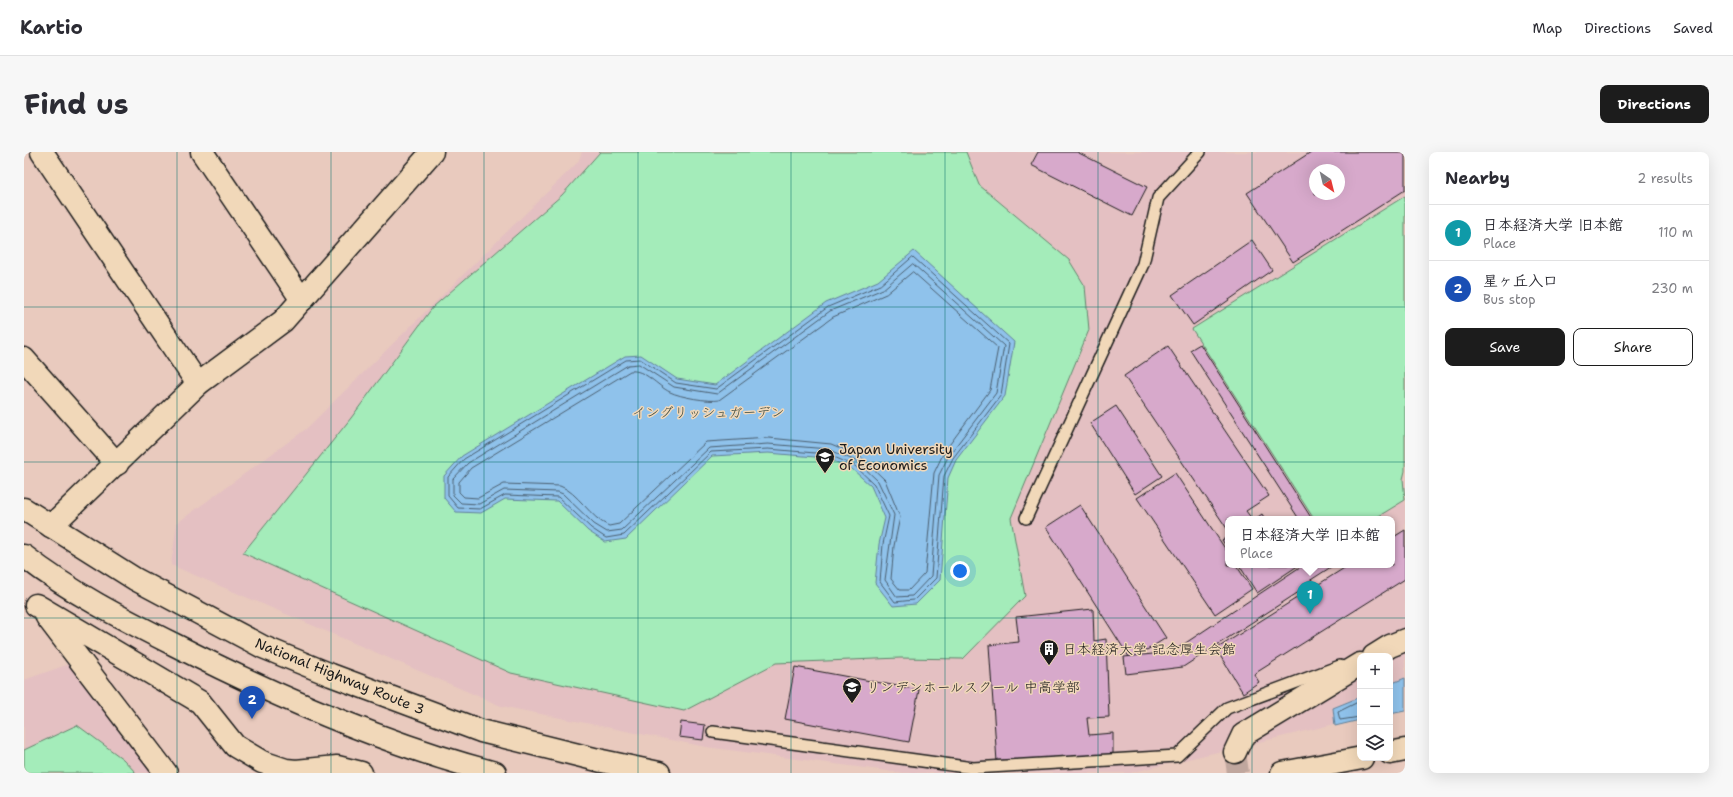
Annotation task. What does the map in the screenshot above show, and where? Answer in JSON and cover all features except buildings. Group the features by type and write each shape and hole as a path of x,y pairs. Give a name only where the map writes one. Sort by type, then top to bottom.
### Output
{"main road":[{"path":"42,152 198,384"},
{"path":"202,152 302,300"},
{"path":"51,526 198,384 283,321 432,152"},
{"path":"24,359 116,464"},
{"name":"National Highway Route 3","path":"24,509 135,579 263,647 331,675 481,731 602,761 659,773"},
{"path":"24,556 111,612 245,681 372,734 495,773"},
{"path":"30,601 64,637 166,773"},
{"path":"30,601 200,702 236,746 262,762 286,770 296,771 337,767 362,773"},
{"path":"1377,653 1405,640"},
{"path":"1235,752 1243,735 1357,666"},
{"path":"1393,752 1405,750"},
{"path":"1282,773 1357,759"}],"lane":[{"path":"1026,518 1143,264 1158,198 1200,152"},
{"path":"712,732 973,768 1177,756 1227,708 1357,660"}],"shaded area":[{"name":"Japan University of Economics","path":"582,152 1405,152 1405,708 1393,710 1393,653 1357,653 1357,719 1130,773 903,773 706,747 501,706 171,565 177,523 306,429 578,162"},
{"path":"72,663 157,773 24,773 24,680"}],"green space":[{"name":"イングリッシュガーデン","path":"600,152 966,152 979,185 1069,260 1085,286 1089,330 1011,518 1025,596 963,659 900,658 776,663 684,711 511,673 243,553 351,418 433,307 562,195"},
{"path":"1405,196 1405,471 1403,479 1405,500 1379,516 1312,516 1192,329"},
{"path":"77,725 123,759 136,773 24,773 24,750"}],"water":[{"path":"914,251 1014,342 1005,396 956,460 948,478 940,580 916,604 893,606 875,583 879,544 885,518 871,486 852,469 827,458 768,453 712,456 626,539 605,542 588,531 557,501 505,499 481,513 456,512 444,498 444,476 462,456 625,356 641,355 677,379 715,385 826,303 878,281"},
{"path":"1405,678 1405,711 1393,713 1393,683"},
{"path":"1357,698 1357,721 1335,726 1333,708"}],"tunnel":[{"path":"1235,752 1238,773"}],"place":[{"name":"Japan University of Economics","path":"825,474"},
{"name":"日本経済大学 旧本館","path":"1310,614"},
{"name":"日本経済大学 記念厚生会館","path":"1049,666"},
{"name":"リンデンホールスクール 中高学部","path":"852,704"},
{"name":"星ヶ丘入口","path":"252,719"}]}
